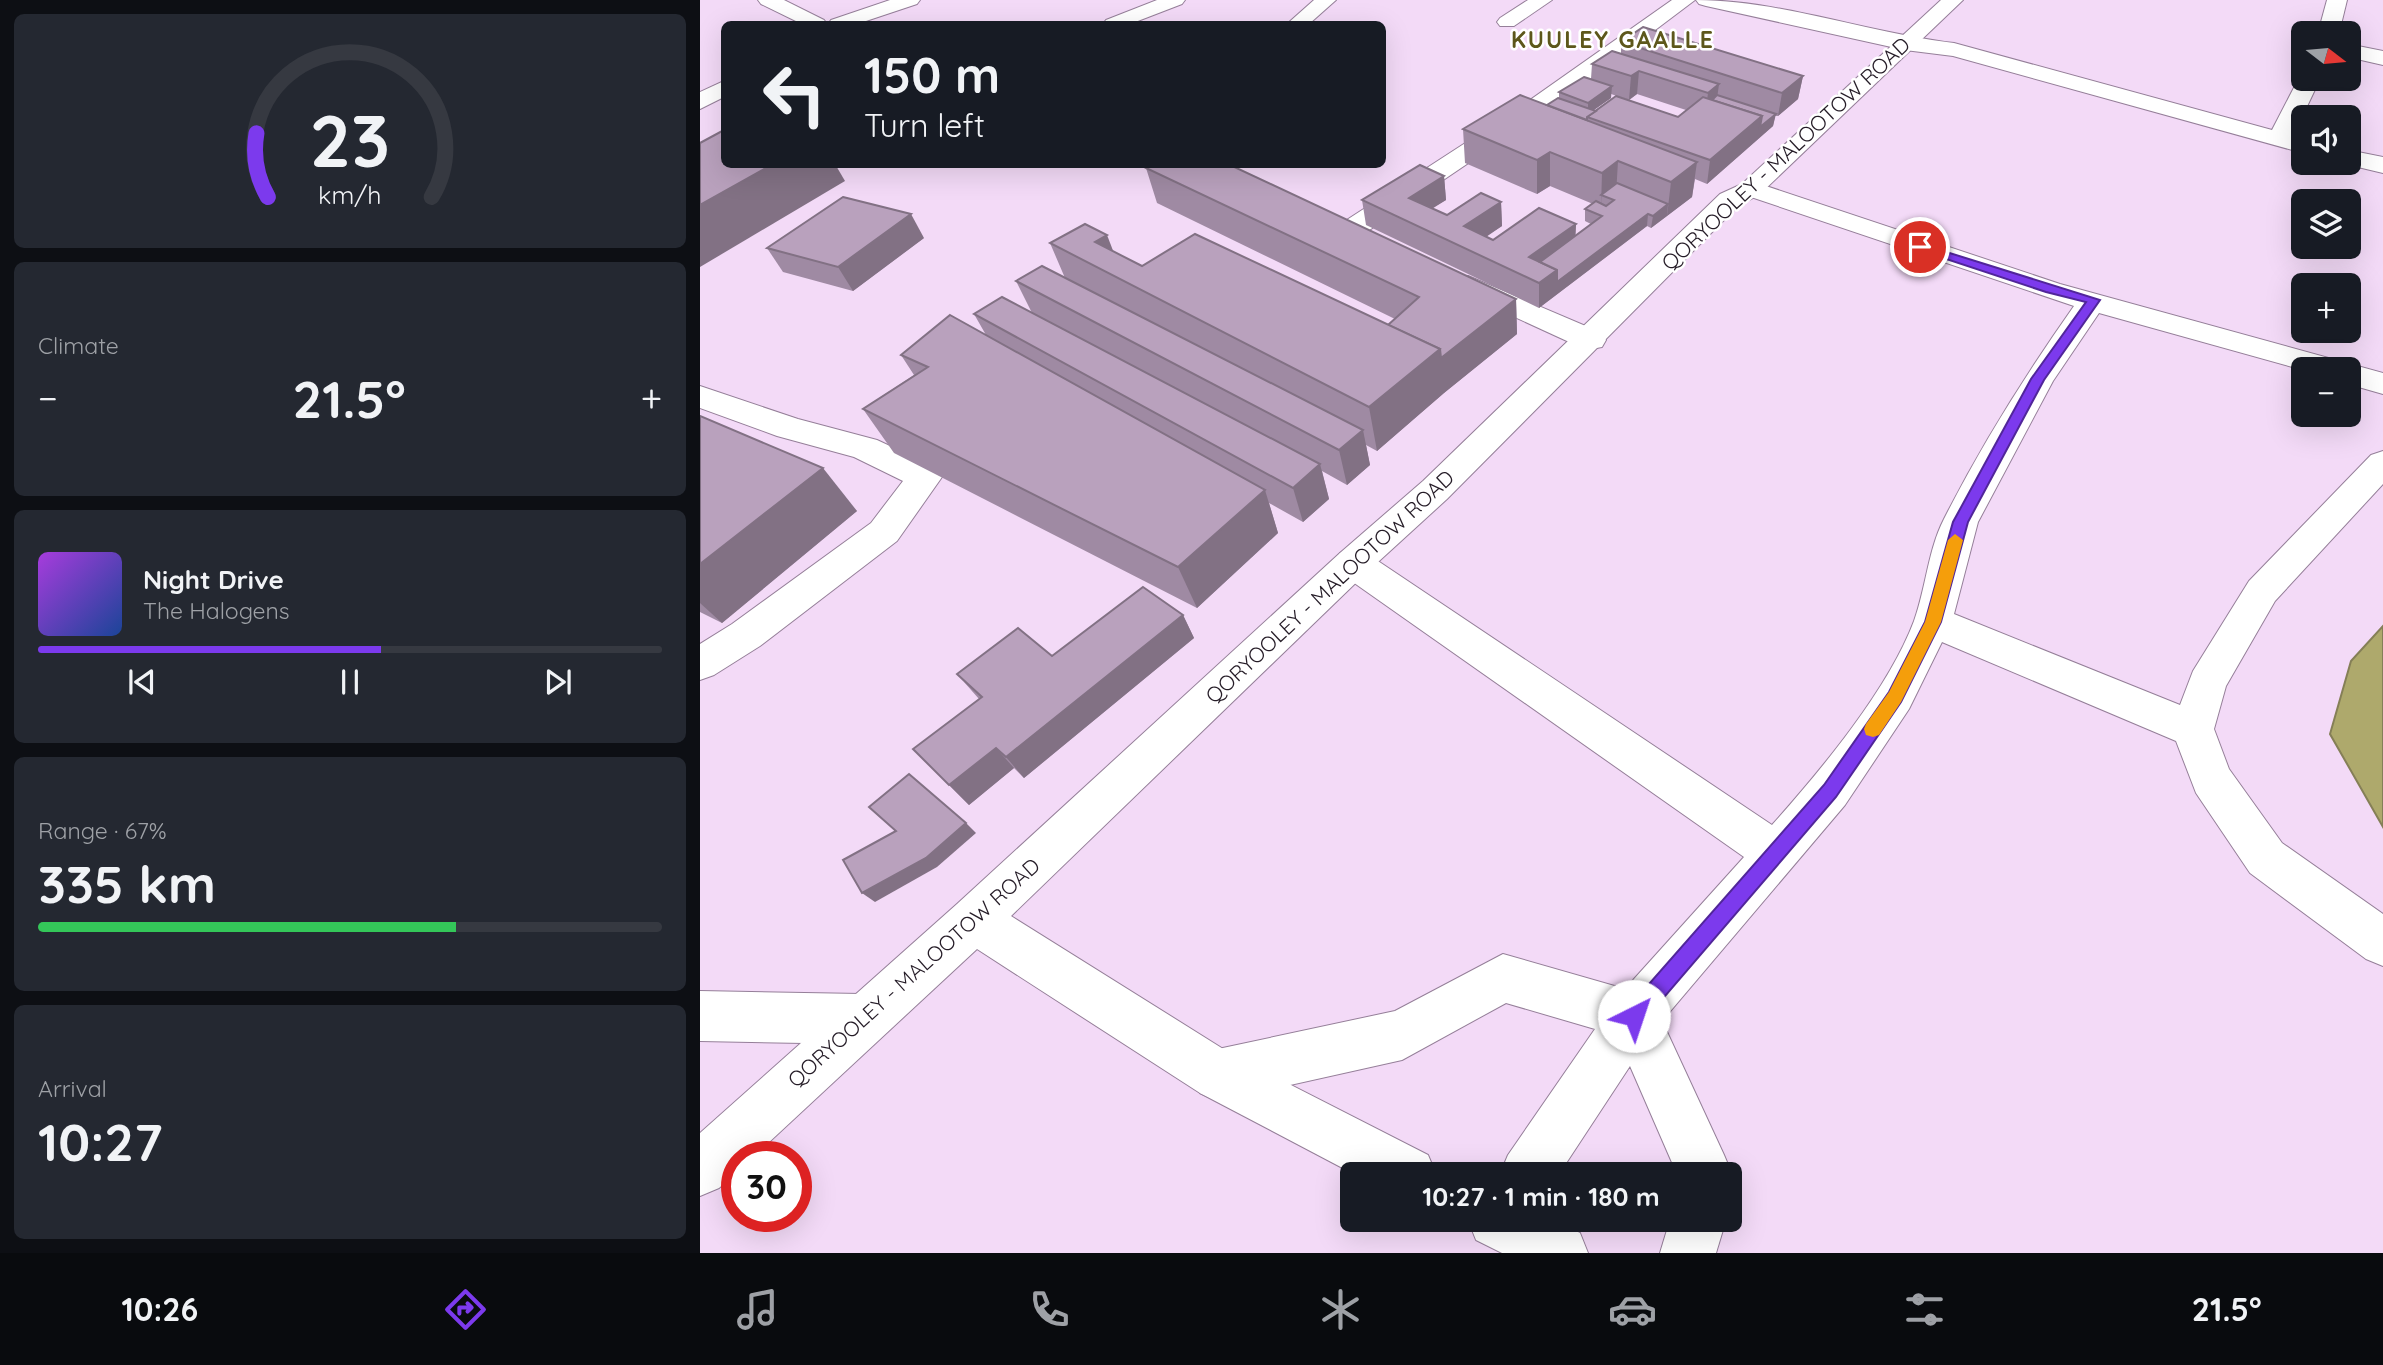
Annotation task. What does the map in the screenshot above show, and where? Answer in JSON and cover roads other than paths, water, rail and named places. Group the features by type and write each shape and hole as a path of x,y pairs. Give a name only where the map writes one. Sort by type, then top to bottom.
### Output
{"street":[{"path":"768,0 811,21"},
{"path":"847,21 910,0"},
{"path":"1113,15 1133,16 1175,0"},
{"path":"1301,21 1326,0"},
{"path":"1507,22 1542,0"},
{"path":"1374,242 1336,225 1527,115 1685,0"},
{"path":"1706,0 1905,44 1954,50 2291,143"},
{"name":"QORYOOLEY - MALOOTOW ROAD","path":"700,1169 861,1019 974,920 1353,563 1435,491 1591,340 1729,200 1751,190 1953,0"},
{"path":"2332,21 2337,0"},
{"path":"2361,53 2383,58"},
{"path":"700,102 721,90"},
{"path":"2279,140 2303,91"},
{"path":"2361,160 2383,165"},
{"path":"1751,190 2037,285 2293,357"},
{"path":"1451,277 1591,340"},
{"path":"1535,1162 1634,1016 1830,791 1895,697 1933,622 1960,522 2038,379 2094,300"},
{"path":"2361,377 2383,384"},
{"path":"700,396 789,428 865,448 925,477 884,532 746,635 700,664"},
{"path":"2383,463 2262,591 2207,683 2193,729 2211,779 2266,858 2383,942"},
{"path":"1353,563 1777,853"},
{"path":"1933,622 2193,729"},
{"path":"974,920 1217,1075 1386,1162"},
{"path":"1217,1075 1402,1035 1503,978 1634,1016 1700,1162"},
{"path":"700,1016 861,1019"},
{"path":"1519,1232 1560,1253"},
{"path":"1688,1253 1694,1232"}],"district":[{"name":"KUULEY GAALLE","path":"1613,40"}]}
